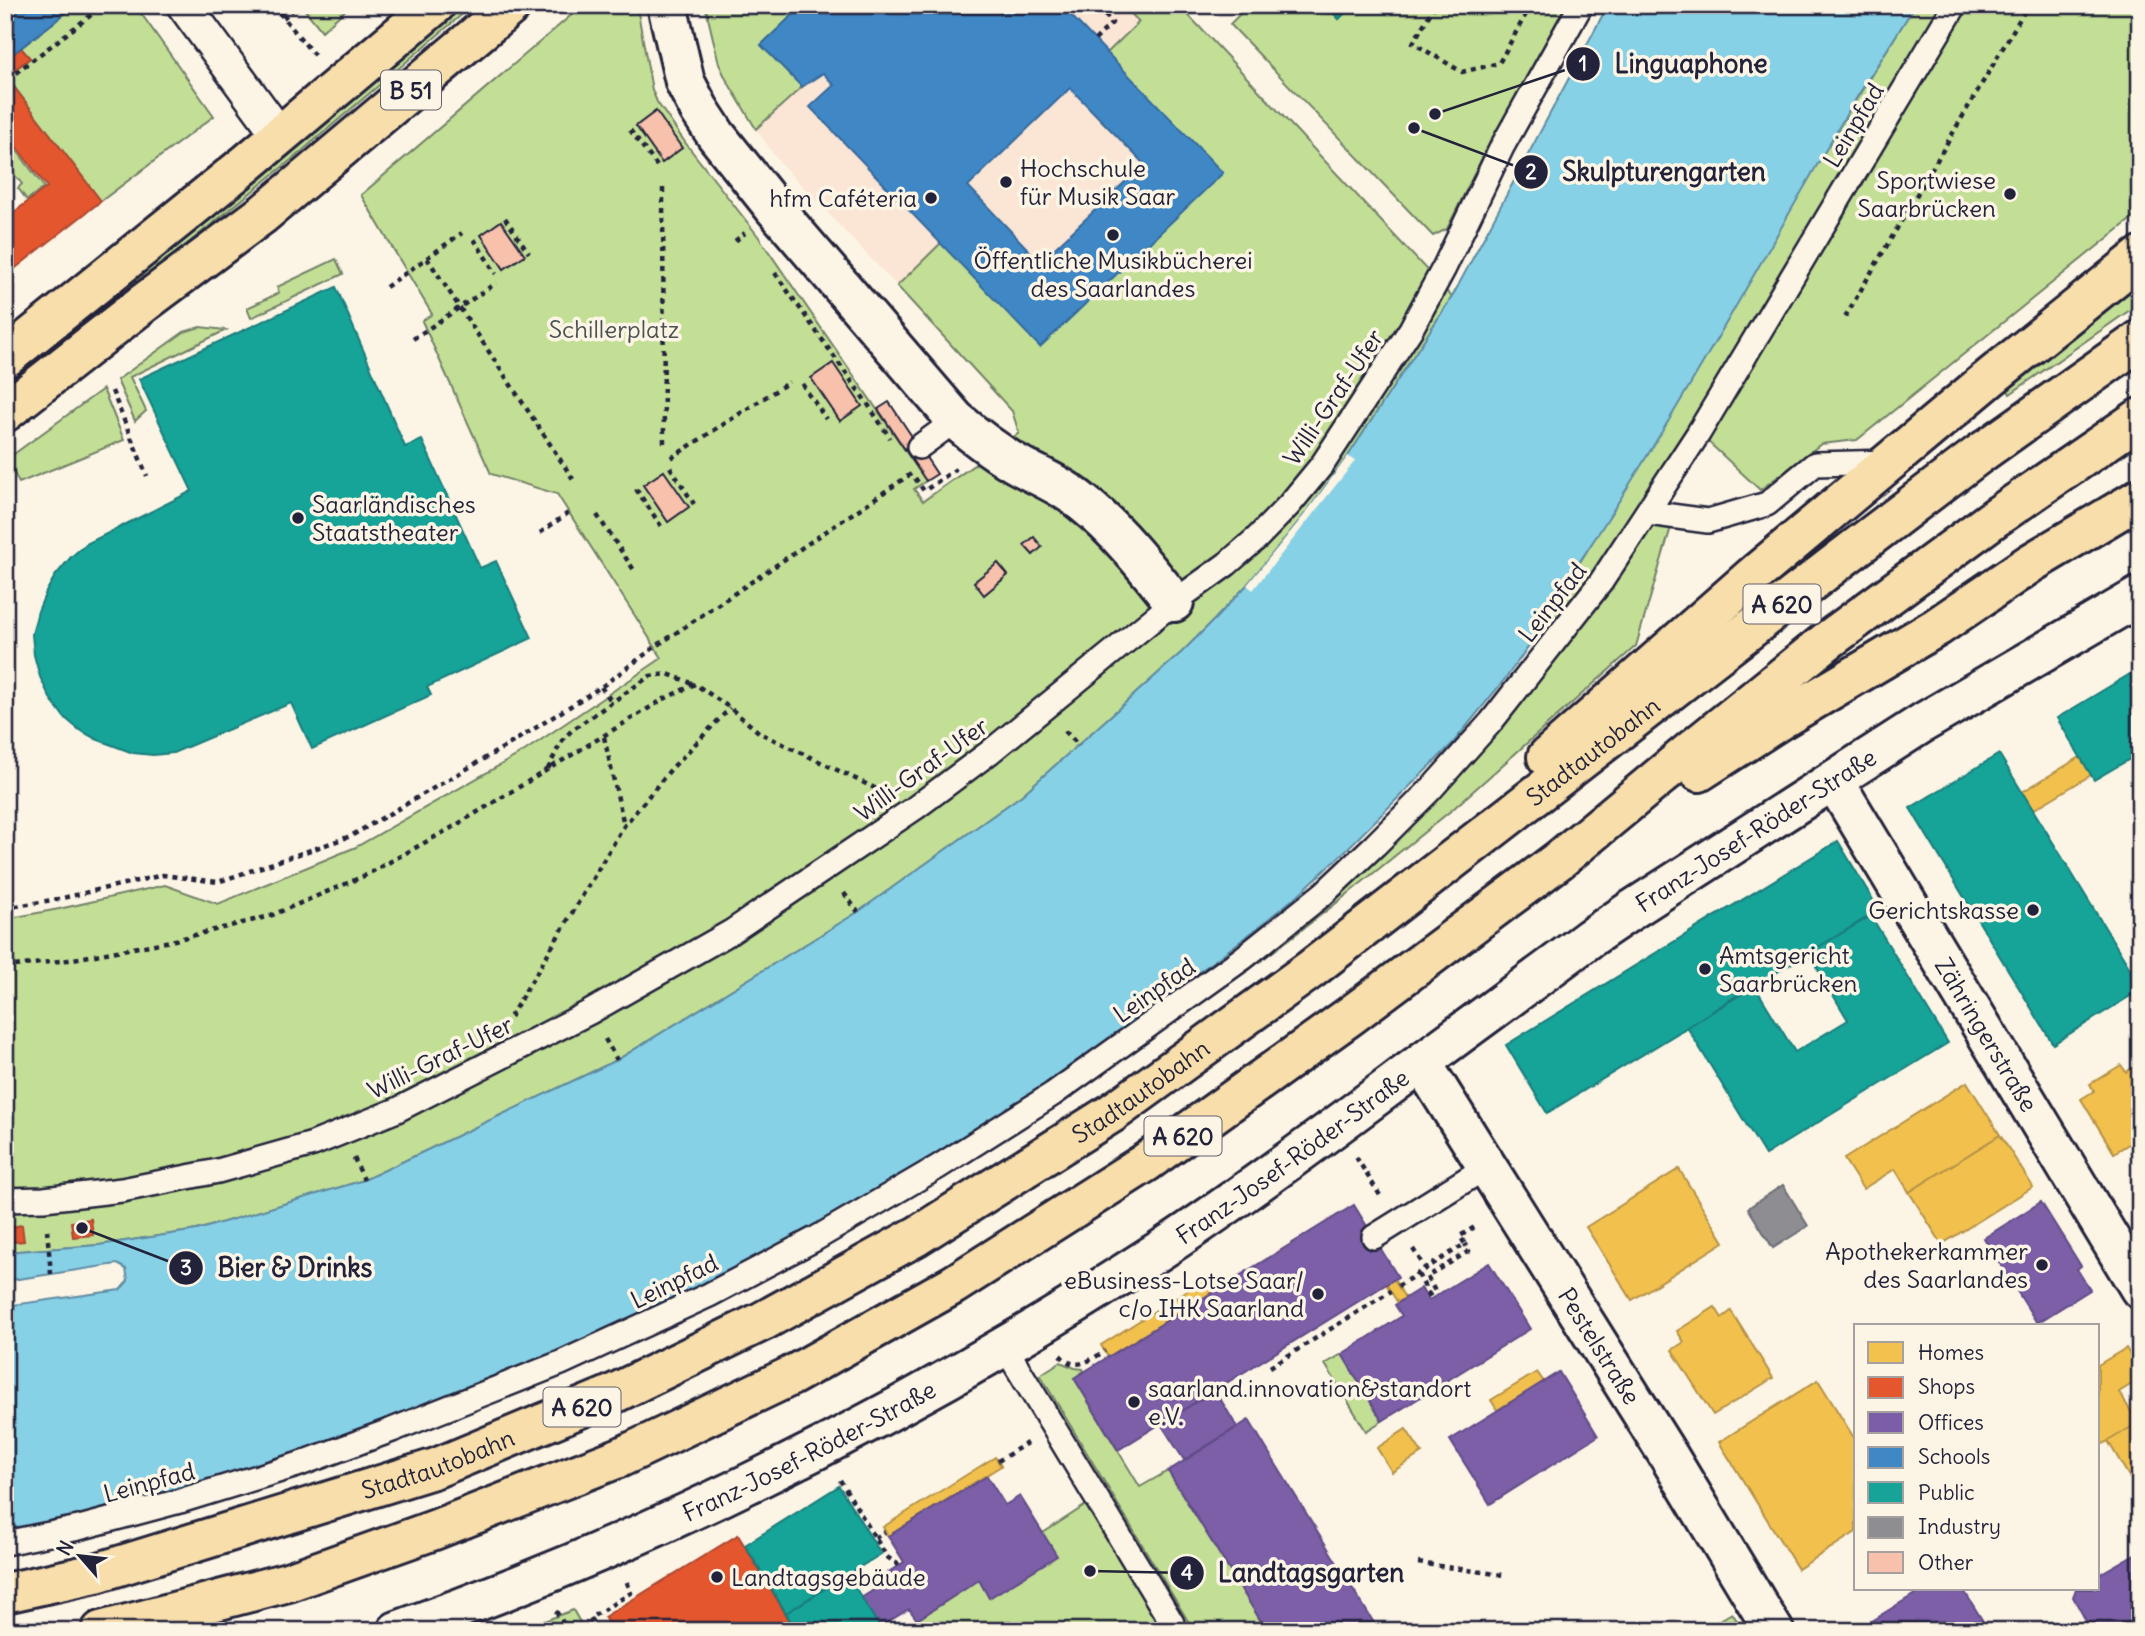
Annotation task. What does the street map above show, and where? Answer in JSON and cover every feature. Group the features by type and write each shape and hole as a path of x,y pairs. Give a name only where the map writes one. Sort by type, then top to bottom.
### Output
{"main road":[{"name":"B 51","path":"5,358 280,135 435,5"},
{"name":"B 51","path":"5,411 263,214 512,5"},
{"path":"1431,876 1522,779 1754,575 1991,377 2140,257"},
{"name":"Stadtautobahn","path":"5,1593 96,1573 436,1468 609,1396 763,1321 918,1236 1112,1113 1310,970 1978,455 2140,340"},
{"name":"A 620","path":"101,1631 288,1582 434,1530 621,1457 791,1376 953,1285 1145,1163 1350,1016 1559,860 1828,642 1996,517 2140,418"},
{"path":"1559,860 1780,720 1937,627 2031,563 2140,498"}],"street":[{"path":"184,5 280,135"},
{"path":"667,5 685,82 698,109 775,209 956,420 987,446 1053,482 1082,502 1128,547 1174,602"},
{"name":"Franz-Josef-Röder-Straße","path":"397,1631 614,1547 774,1473 1005,1347 1164,1247 1336,1127 1590,938 1732,844 1924,722 2140,596"},
{"name":"Zähringerstraße","path":"1834,781 2140,1289"},
{"name":"Pestelstraße","path":"1422,1063 1676,1467 1774,1631"}],"lane":[{"name":"Willi-Graf-Ufer","path":"5,1200 44,1199 122,1190 218,1171 301,1148 397,1110 590,1012 731,932 915,808 1045,709 1174,602 1227,564 1257,538 1314,475 1411,329 1444,268 1502,147 1581,5"},
{"name":"Leinpfad","path":"5,1543 79,1528 233,1486 392,1430 549,1368 709,1295 938,1167 1054,1094 1243,958 1322,894 1431,789 1491,722 1601,582 1698,434 1955,5"},
{"path":"919,447 956,420"},
{"path":"1648,513 1707,521 1768,505 1815,464 1891,462"},
{"path":"1374,1237 1488,1166"},
{"path":"1005,1347 1172,1623"}],"path":[{"path":"8,79 104,5"},
{"path":"273,5 316,57"},
{"path":"283,18 298,5"},
{"path":"1095,40 1112,23 1096,5"},
{"path":"1435,5 1413,43 1462,72 1499,64 1531,5"},
{"path":"1845,317 2028,5"},
{"path":"631,130 657,166"},
{"path":"663,188 664,448"},
{"path":"505,218 529,253"},
{"path":"386,287 462,233"},
{"path":"474,239 496,274"},
{"path":"426,258 575,482"},
{"path":"413,339 496,283"},
{"path":"789,293 867,403"},
{"path":"671,458 789,382"},
{"path":"802,384 826,419"},
{"path":"112,391 147,475"},
{"path":"924,491 961,466"},
{"path":"670,467 694,504"},
{"path":"5,908 163,875 218,882 351,836 513,742 601,687 655,647 912,474"},
{"path":"636,489 661,526"},
{"path":"540,533 568,513"},
{"path":"597,515 634,570"},
{"path":"547,770 561,742 572,730 650,676 668,674 695,684 760,733 915,808"},
{"path":"5,967 68,960 171,941 270,916 364,876 453,828 664,699 695,684"},
{"path":"601,687 612,702"},
{"path":"479,1069 624,826 671,769 730,708"},
{"path":"1068,734 1079,746"},
{"path":"604,737 624,826"},
{"path":"847,896 858,912"},
{"path":"608,1045 617,1060"},
{"path":"356,1161 364,1180"},
{"path":"1417,1274 1428,1296 1435,1291 1427,1277 1469,1251 1460,1236 1512,1204"},
{"path":"48,1239 51,1274"},
{"path":"1398,1286 1465,1244"},
{"path":"1270,1367 1391,1291"},
{"path":"1063,1359 1076,1365 1083,1364 1105,1351"},
{"path":"842,1484 887,1557 899,1565"},
{"path":"875,1538 885,1532"},
{"path":"1418,1563 1503,1575"},
{"path":"598,1631 590,1618 621,1599"},
{"path":"559,1616 568,1631"}],"shaded area":[{"name":"Hochschule für Musik Saar","path":"803,5 1123,5 1139,22 1107,53 1223,173 1040,347 941,243 897,286 780,163 756,129 726,79"}],"green space":[{"path":"76,5 135,5 214,116 101,201 6,76 30,58 21,48"},
{"path":"311,5 351,5 322,31 305,10"},
{"path":"453,5 473,5 296,156 5,391 5,373"},
{"name":"Schillerplatz","path":"583,5 637,7 652,90 657,102 758,236 926,481 914,489 923,501 1019,433 1012,411 897,286 941,243 1040,346 1186,207 1107,53 1139,22 1123,5 1179,5 1452,297 1348,456 1247,585 1214,620 1022,795 858,912 617,1060 364,1180 197,1230 99,1245 5,1252 5,919 165,885 218,904 356,847 523,752 662,658 557,494 491,474 422,321 432,314 361,195"},
{"path":"705,5 803,5 761,45 802,87 756,129 719,64"},
{"path":"1249,5 1326,5 1339,19 1353,5 1566,5 1487,148 1447,229 1433,236 1230,24"},
{"path":"1915,5 2140,5 2140,212 1857,440 1821,444 1760,490 1689,424 1592,576 1559,619 1553,613 1551,604 1582,559 1841,124"},
{"path":"15,148 44,187 27,200 18,188 22,184 10,169 5,172 5,155"},
{"path":"336,259 343,274 251,318 247,308 279,293 277,287"},
{"path":"2140,279 2140,303 2010,394 2005,385"},
{"path":"200,327 226,330 130,377 146,411 135,421 117,380 184,332"},
{"path":"103,389 124,440 19,483 7,459"},
{"path":"1651,525 1671,527 1636,646 1453,809 1249,970 1249,967 1322,910 1377,859 1463,770 1543,675"},
{"path":"1342,1354 1382,1421 1366,1431 1325,1364"},
{"path":"1060,1362 1083,1369 1084,1371 1074,1378 1140,1487 1168,1471 1267,1631 1194,1631 1040,1375"},
{"path":"1103,1494 1185,1631 923,1631 917,1620 979,1580 989,1597 1043,1533"},
{"path":"573,1610 585,1631 518,1631"},
{"path":"1732,1613 1744,1631 1701,1631"}],"water":[{"path":"1608,5 1915,5 1839,127 1664,428 1551,604 1553,613 1505,679 1453,743 1343,853 1298,895 1246,937 1048,1085 934,1159 706,1285 557,1354 389,1421 231,1475 76,1517 5,1531 5,1306 120,1290 128,1281 126,1269 117,1264 5,1281 5,1252 99,1245 197,1230 364,1180 617,1060 858,912 1022,795 1182,652 1247,585 1305,514 1348,456 1452,297"}],"pier":[{"path":"1348,456 1355,461 1253,590 1247,585"}],"building: Homes":[{"path":"2080,757 2091,775 2033,810 2022,792"},
{"path":"2140,1063 2140,1137 2114,1153 2081,1099 2094,1091 2090,1084 2121,1065 2126,1072"},
{"path":"1967,1082 2000,1135 1909,1192 1895,1169 1863,1189 1844,1159"},
{"path":"2000,1135 2033,1187 1942,1244 1909,1192"},
{"path":"1679,1169 1724,1242 1632,1300 1586,1227"},
{"path":"1207,1278 1214,1291 1108,1357 1101,1345"},
{"path":"1394,1279 1405,1298 1398,1303 1386,1284"},
{"path":"1715,1307 1722,1318 1731,1311 1773,1378 1713,1415 1672,1350 1684,1342 1677,1331"},
{"path":"2126,1348 2140,1371 2140,1379 2119,1392 2138,1423 2100,1446 2100,1364"},
{"path":"1537,1372 1544,1382 1497,1410 1491,1400"},
{"path":"1818,1380 1854,1438 1854,1533 1798,1569 1719,1442"},
{"path":"2140,1422 2140,1495 2108,1441"},
{"path":"1406,1429 1422,1453 1392,1472 1377,1448"},
{"path":"995,1457 1001,1466 888,1536 883,1527"}],"building: Shops":[{"path":"21,48 30,58 6,76 5,60"},
{"path":"5,75 14,87 5,93"},
{"path":"14,87 101,201 13,270 5,260 5,219 47,187 15,145 5,152 5,93"},
{"path":"5,260 13,270 5,275"},
{"path":"91,1219 93,1235 73,1237 71,1222"},
{"path":"22,1225 24,1241 5,1243 5,1228"},
{"name":"Landtagsgebäude","path":"738,1535 796,1631 613,1631 604,1617"}],"building: Offices":[{"path":"2041,1202 2081,1266 2077,1269 2090,1290 2037,1323 1984,1238"},
{"path":"1354,1205 1398,1277 1118,1450 1074,1378"},
{"path":"1489,1263 1530,1329 1382,1421 1342,1354 1402,1316 1395,1305 1421,1288 1429,1300"},
{"path":"1559,1372 1598,1436 1490,1504 1450,1440"},
{"path":"1215,1390 1237,1427 1184,1460 1161,1424"},
{"path":"1249,1420 1379,1631 1267,1631 1168,1471"},
{"path":"987,1476 1005,1505 1020,1496 1057,1556 989,1598 979,1580 917,1620 909,1609 880,1627 861,1598 891,1579 887,1573 904,1562 888,1536"},
{"path":"2140,1551 2140,1631 2099,1631 2096,1627 2091,1630 2073,1597 2076,1590 2100,1590 2100,1574"},
{"path":"1921,1590 1964,1590 1989,1631 1855,1631"}],"building: Schools":[{"path":"5,5 76,5 5,60"},
{"name":"Hochschule für Musik Saar","path":"803,5 1061,5 1223,173 1040,347 810,107 834,85 823,73 802,87 761,45","holes":["1070,88 1144,164 1040,262 968,186"]}],"building: Public":[{"path":"1326,5 1353,5 1339,19"},
{"name":"Saarländisches Staatstheater","path":"336,287 405,447 422,440 480,568 496,561 532,638 427,687 431,695 312,749 291,703 173,753 133,753 78,729 64,717 50,698 34,655 32,634 46,592 55,576 86,544 192,491 139,379"},
{"path":"2140,651 2140,667 2132,656"},
{"path":"2140,668 2140,753 2094,780 2057,718"},
{"name":"Gerichtskasse","path":"1999,754 2140,985 2140,990 2053,1044 1910,808"},
{"name":"Amtsgericht Saarbrücken","path":"1838,841 1879,910 1547,1113 1506,1045"},
{"path":"1871,916 1948,1043 1765,1155 1687,1027 1754,985 1795,1052 1848,1020 1808,953"},
{"path":"2140,1193 2140,1211 2137,1210 2135,1198"},
{"path":"839,1486 881,1554 786,1613 745,1545"},
{"path":"847,1574 882,1631 796,1631 786,1613"}],"building: Industry":[{"path":"1783,1185 1808,1226 1773,1248 1748,1208"}],"building: Other":[{"path":"656,111 682,148 662,163 636,126"},
{"path":"501,221 525,255 504,269 481,235"},
{"path":"833,363 862,406 840,421 811,378"},
{"path":"889,402 937,474 926,481 878,409"},
{"path":"664,471 689,507 668,522 643,485"},
{"path":"1034,537 1042,547 1033,555 1024,545"},
{"path":"998,563 1008,575 984,595 974,582"}],"place":[{"name":"Linguaphone","path":"1435,114"},
{"name":"Skulpturengarten","path":"1414,128"},
{"name":"Hochschule für Musik Saar","path":"1006,182"},
{"name":"Sportwiese Saarbrücken","path":"2010,194"},
{"name":"hfm Caféteria","path":"931,198"},
{"name":"Öffentliche Musikbücherei des Saarlandes","path":"1113,235"},
{"name":"Saarländisches Staatstheater","path":"298,518"},
{"name":"Gerichtskasse","path":"2033,910"},
{"name":"Amtsgericht Saarbrücken","path":"1705,969"},
{"name":"Bier & Drinks","path":"82,1228"},
{"name":"Apothekerkammer des Saarlandes","path":"2042,1265"},
{"name":"eBusiness-Lotse Saar/ c/o IHK Saarland","path":"1318,1294"},
{"name":"saarland.innovation&standort e.V.","path":"1134,1402"},
{"name":"Landtagsgarten","path":"1090,1571"},
{"name":"Landtagsgebäude","path":"717,1577"}]}
